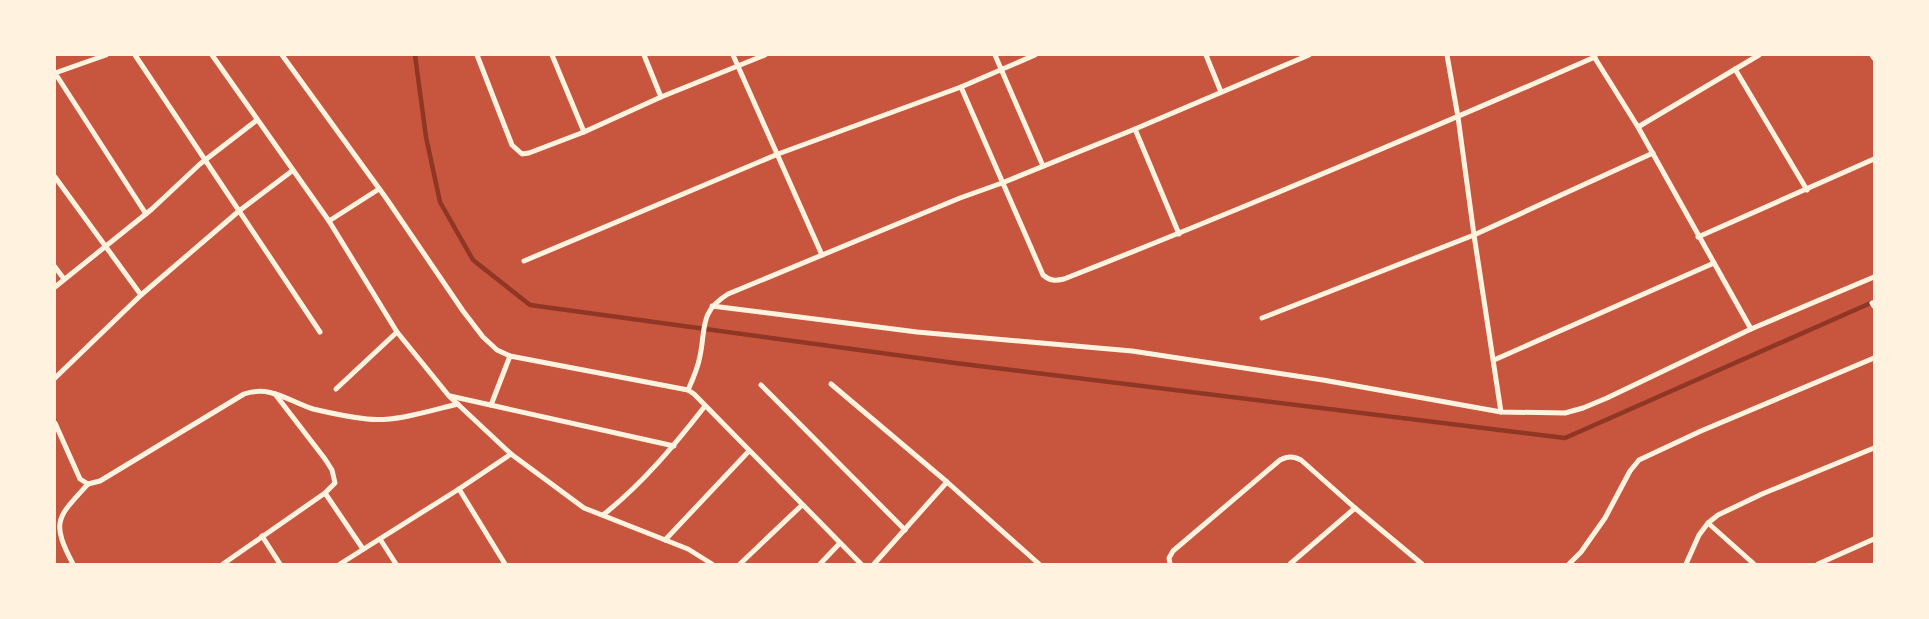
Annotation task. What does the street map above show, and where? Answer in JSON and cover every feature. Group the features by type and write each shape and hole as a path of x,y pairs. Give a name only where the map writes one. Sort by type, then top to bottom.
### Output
{"street":[{"path":"106,55 55,73 146,214"},
{"path":"135,55 320,332"},
{"path":"212,55 329,222 397,332 449,396 511,454 584,508 688,549 712,564"},
{"path":"282,55 379,188 463,311 483,337 497,350 510,356 688,390 861,564"},
{"path":"477,55 512,145 522,154 584,132 661,97 765,55"},
{"path":"552,55 584,132"},
{"path":"644,55 661,97"},
{"path":"733,55 822,255"},
{"path":"995,55 1043,166"},
{"path":"524,261 778,154 961,86 1035,55"},
{"path":"1206,55 1221,92"},
{"path":"688,390 697,369 707,314 712,306 728,294 960,198 1135,129 1309,55"},
{"path":"1447,55 1458,117 1501,412"},
{"path":"1638,127 1759,55"},
{"path":"961,86 1044,275 1048,280 1055,281 1179,234 1458,117 1594,56 1653,153 1698,237 1751,329"},
{"path":"1735,69 1807,190"},
{"path":"55,287 146,214 206,159 257,120"},
{"path":"1135,129 1179,234"},
{"path":"1262,318 1474,234 1653,153"},
{"path":"1698,237 1874,159"},
{"path":"55,378 141,295 239,210 292,171"},
{"path":"55,177 141,295"},
{"path":"329,222 379,188"},
{"path":"1494,360 1714,263"},
{"path":"55,267 64,279"},
{"path":"712,306 917,332 1132,351 1323,380 1501,412 1565,413 1583,408 1751,329 1874,277"},
{"path":"336,389 397,332"},
{"path":"491,405 510,356"},
{"path":"1569,564 1575,560 1605,518 1630,471 1639,460 1701,431 1874,358"},
{"path":"831,384 947,482 1038,564"},
{"path":"761,385 905,530"},
{"path":"73,564 60,535 60,521 64,511 88,484 100,481 244,394 254,390 267,390 313,408 373,420 390,419 458,404"},
{"path":"223,564 231,562 262,536 325,493 335,483 332,470 274,393"},
{"path":"449,396 674,446"},
{"path":"603,515 622,501 674,446 705,406"},
{"path":"55,423 80,479 88,484"},
{"path":"1686,564 1708,523 1731,507 1874,448"},
{"path":"665,540 749,451"},
{"path":"340,564 511,454"},
{"path":"1170,564 1169,558 1173,551 1280,460 1294,456 1422,564"},
{"path":"874,564 947,482"},
{"path":"459,489 505,564"},
{"path":"325,493 363,549"},
{"path":"740,564 802,505"},
{"path":"1290,564 1355,508"},
{"path":"1708,523 1754,564"},
{"path":"262,536 280,564"},
{"path":"380,539 396,564"},
{"path":"1818,564 1874,539"},
{"path":"820,564 840,543"},
{"path":"1575,560 1580,564"}],"waterway":[{"path":"415,55 426,137 440,202 473,260 530,305 955,363 1565,438 1873,302"}]}
